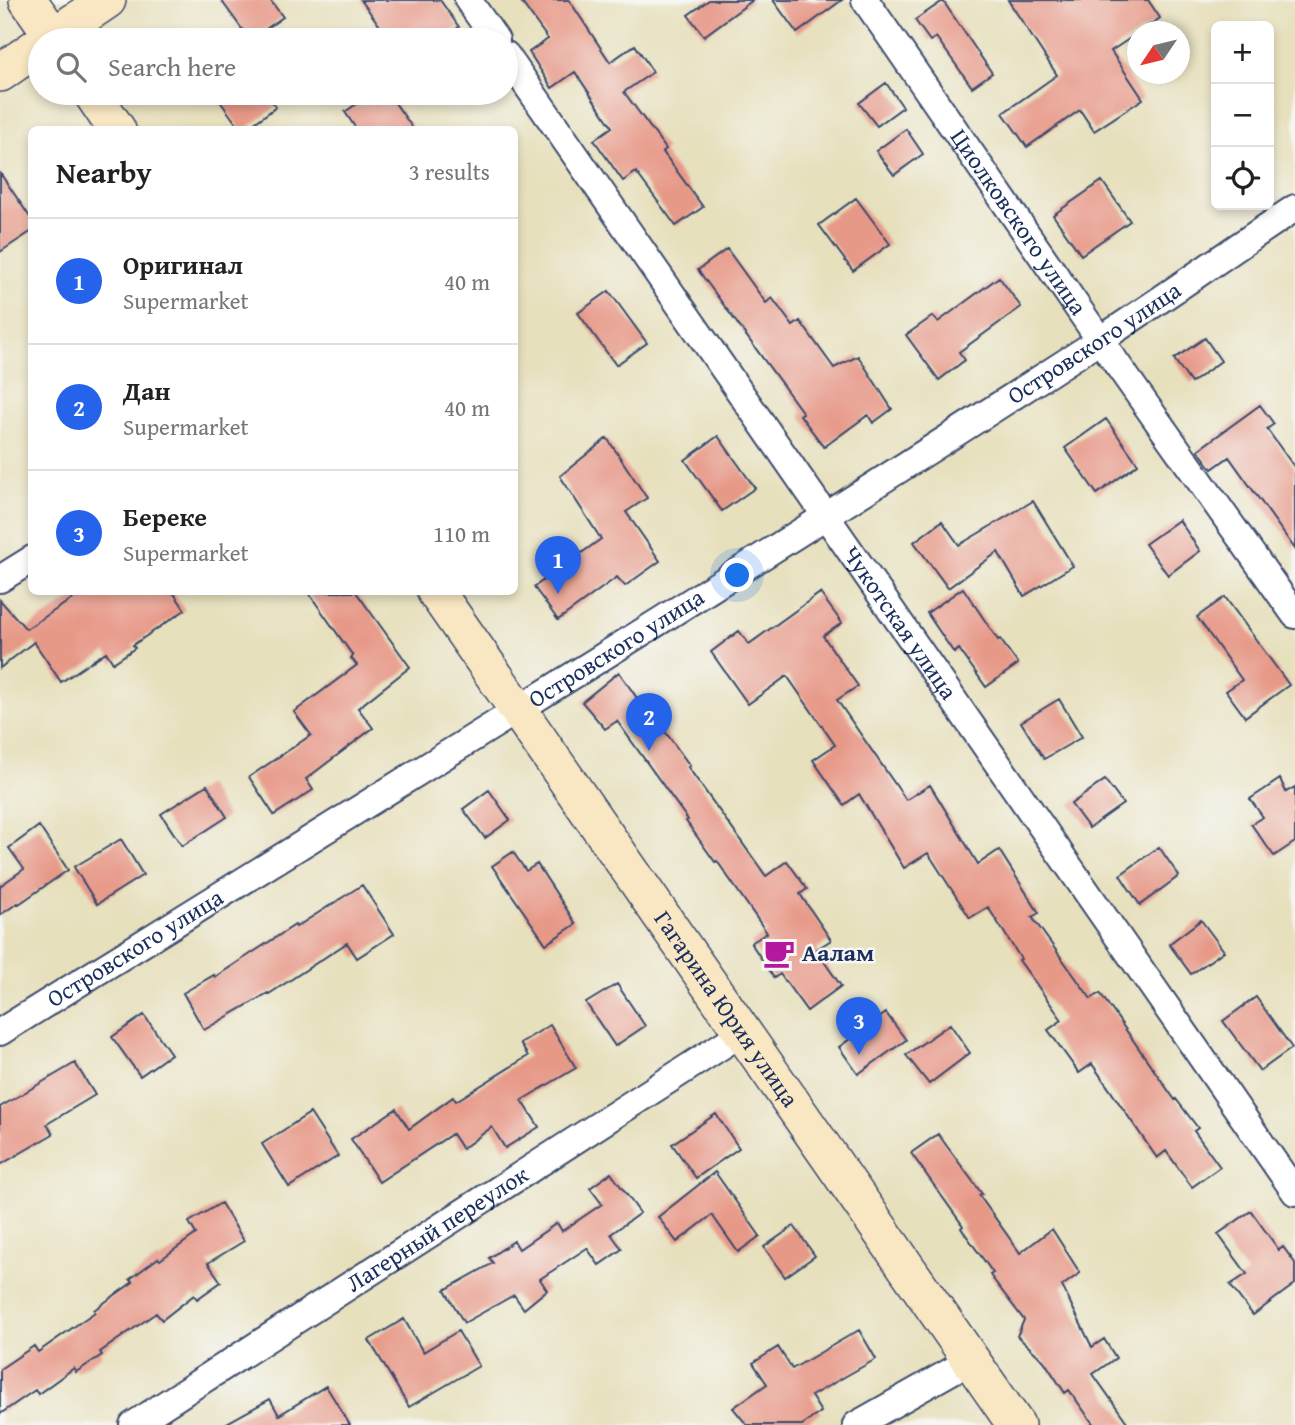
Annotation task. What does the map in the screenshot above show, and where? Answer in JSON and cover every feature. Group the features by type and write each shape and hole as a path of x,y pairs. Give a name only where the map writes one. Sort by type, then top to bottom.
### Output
{"main road":[{"path":"29,0 43,28"},
{"path":"67,28 107,0"},
{"path":"0,74 28,55"},
{"path":"100,105 114,126"},
{"name":"Гагарина Юрия улица","path":"438,595 1016,1425"}],"street":[{"path":"468,0 488,28"},
{"name":"Циолковского улица","path":"865,0 1100,340 1295,615"},
{"name":"Чукотская улица","path":"518,72 1295,1192"},
{"name":"Островского улица","path":"0,1032 825,515 1100,340 1295,208"},
{"path":"0,579 28,562"},
{"name":"Лагерный переулок","path":"133,1425 743,1032"},
{"path":"856,1425 971,1360"}],"building":[{"path":"221,0 270,0 283,17 267,28 241,28"},
{"path":"361,0 440,0 459,27 458,28 381,28"},
{"path":"520,0 569,0 610,62 635,45 653,72 624,92 666,149 663,152 703,207 676,226 636,172 623,181 594,140 612,127 575,72 552,88 529,52 548,39"},
{"path":"709,0 753,0 704,36 688,15"},
{"path":"773,0 842,0 797,33"},
{"path":"1008,0 1148,0 1160,18 1156,21 1127,21 1127,40 1111,51 1127,75 1127,84 1133,84 1143,99 1094,131 1080,110 1027,147 1003,113 1057,75"},
{"path":"943,1 992,73 972,87 936,37 930,41 915,20"},
{"path":"886,83 903,107 877,126 859,103"},
{"path":"223,105 276,107 250,126 238,126"},
{"path":"355,105 396,105 411,126 354,126 345,112"},
{"path":"906,129 923,154 894,175 876,151"},
{"path":"0,173 28,214 28,234 0,252"},
{"path":"1102,181 1130,221 1081,255 1053,215"},
{"path":"856,198 890,244 853,271 819,225"},
{"path":"727,249 766,303 772,298 793,326 800,321 834,368 858,356 892,409 873,423 868,415 824,447 800,415 803,413 698,270"},
{"path":"999,277 1021,307 959,352 965,360 939,380 906,335 933,316 938,322"},
{"path":"609,291 647,343 616,365 578,313"},
{"path":"1205,338 1221,361 1191,383 1174,359"},
{"path":"1260,405 1274,424 1267,429 1295,468 1295,549 1229,457 1212,469 1198,450"},
{"path":"1106,419 1138,464 1097,494 1065,448"},
{"path":"718,436 755,488 722,511 685,460"},
{"path":"607,438 647,498 626,512 660,561 625,586 617,577 558,620 534,587 601,539 560,476"},
{"path":"1033,501 1073,566 1024,596 998,552 948,588 914,542 942,521 959,545"},
{"path":"1179,520 1200,551 1168,575 1145,544"},
{"path":"963,588 998,640 1000,639 1018,664 986,687 959,649 954,653 927,613"},
{"path":"820,593 842,623 823,636 858,686 837,700 906,800 930,785 978,864 999,850 1039,913 1032,917 1091,999 1100,993 1175,1100 1198,1128 1194,1131 1220,1167 1192,1187 1166,1151 1157,1158 1092,1064 1079,1073 1048,1030 1062,1020 1019,960 1021,959 988,907 970,918 928,853 904,868 859,794 844,805 813,760 835,745 787,676 748,704 711,652 739,631 749,644"},
{"path":"78,595 175,595 185,610 133,645 135,648 113,663 106,652 61,682 34,642 0,668 0,600 26,629"},
{"path":"310,595 358,595 410,667 358,708 373,728 306,779 313,790 274,815 249,777 311,735 294,712 357,665 351,658 353,656"},
{"path":"1225,597 1289,685 1245,717 1226,691 1242,680 1197,617"},
{"path":"619,672 648,714 651,712 690,766 688,767 766,876 787,861 807,889 800,894 831,940 816,950 841,986 807,1011 780,974 774,978 751,943 767,933 617,721 605,729 582,702"},
{"path":"1059,699 1082,737 1044,759 1021,722"},
{"path":"1280,779 1286,792 1295,787 1295,842 1274,856 1251,824 1263,817 1250,799"},
{"path":"1105,780 1123,804 1089,828 1071,804"},
{"path":"207,785 227,817 182,846 161,814"},
{"path":"489,790 510,820 485,838 463,809"},
{"path":"39,826 68,870 0,915 0,886 24,869 9,848"},
{"path":"121,839 143,875 97,904 74,867"},
{"path":"1159,847 1179,876 1140,905 1120,875"},
{"path":"513,852 526,871 537,864 576,924 546,944 492,866"},
{"path":"362,885 394,934 357,958 347,943 269,994 204,1030 183,993 214,975 215,977"},
{"path":"1201,920 1224,951 1191,974 1169,944"},
{"path":"617,984 645,1026 615,1046 586,1003"},
{"path":"1256,997 1292,1048 1260,1071 1223,1021"},
{"path":"886,1013 906,1040 858,1074 839,1047"},
{"path":"144,1015 171,1054 140,1076 112,1037"},
{"path":"950,1024 970,1053 929,1084 906,1055"},
{"path":"550,1025 576,1068 522,1100 539,1127 505,1148 492,1127 462,1149 452,1134 379,1182 351,1139 396,1109 409,1129 453,1097 456,1101 528,1056 520,1043"},
{"path":"75,1063 95,1095 47,1124 53,1134 0,1165 0,1107"},
{"path":"310,1113 338,1156 289,1187 262,1144"},
{"path":"716,1114 739,1148 696,1178 672,1144"},
{"path":"938,1134 982,1194 979,1195 1020,1253 1052,1229 1080,1273 1062,1286 1092,1347 1104,1339 1116,1358 1093,1374 1129,1425 1094,1425 1069,1390 1065,1393 1044,1361 1017,1336 1024,1320 990,1275 993,1273 961,1228 963,1226 911,1153"},
{"path":"715,1172 760,1236 738,1252 712,1215 677,1242 658,1217"},
{"path":"611,1173 640,1213 611,1234 622,1249 599,1265 587,1248 540,1279 547,1290 524,1309 514,1295 464,1323 445,1290 493,1263 489,1258 514,1241 519,1249 557,1223 562,1231 602,1204 590,1188"},
{"path":"221,1203 244,1241 208,1263 221,1282 197,1299 194,1295 162,1320 156,1313 76,1372 74,1368 38,1394 35,1390 0,1414 0,1369 34,1346 38,1352 95,1312 94,1310 133,1282 130,1279 196,1234 189,1222"},
{"path":"1251,1211 1279,1250 1283,1247 1295,1263 1295,1284 1253,1315 1230,1285 1247,1274 1218,1234"},
{"path":"794,1226 815,1256 785,1277 764,1247"},
{"path":"404,1319 423,1352 458,1331 479,1366 409,1407 369,1340"},
{"path":"859,1330 876,1359 811,1396 821,1412 802,1425 747,1425 733,1408 767,1384 753,1363 778,1347 792,1369"},
{"path":"326,1386 350,1425 223,1425 270,1399 279,1415"}],"place":[{"name":"Оригинал","path":"558,594"},
{"name":"Дан","path":"649,751"},
{"name":"Аалам","path":"779,953"},
{"name":"Береке","path":"859,1055"}]}
